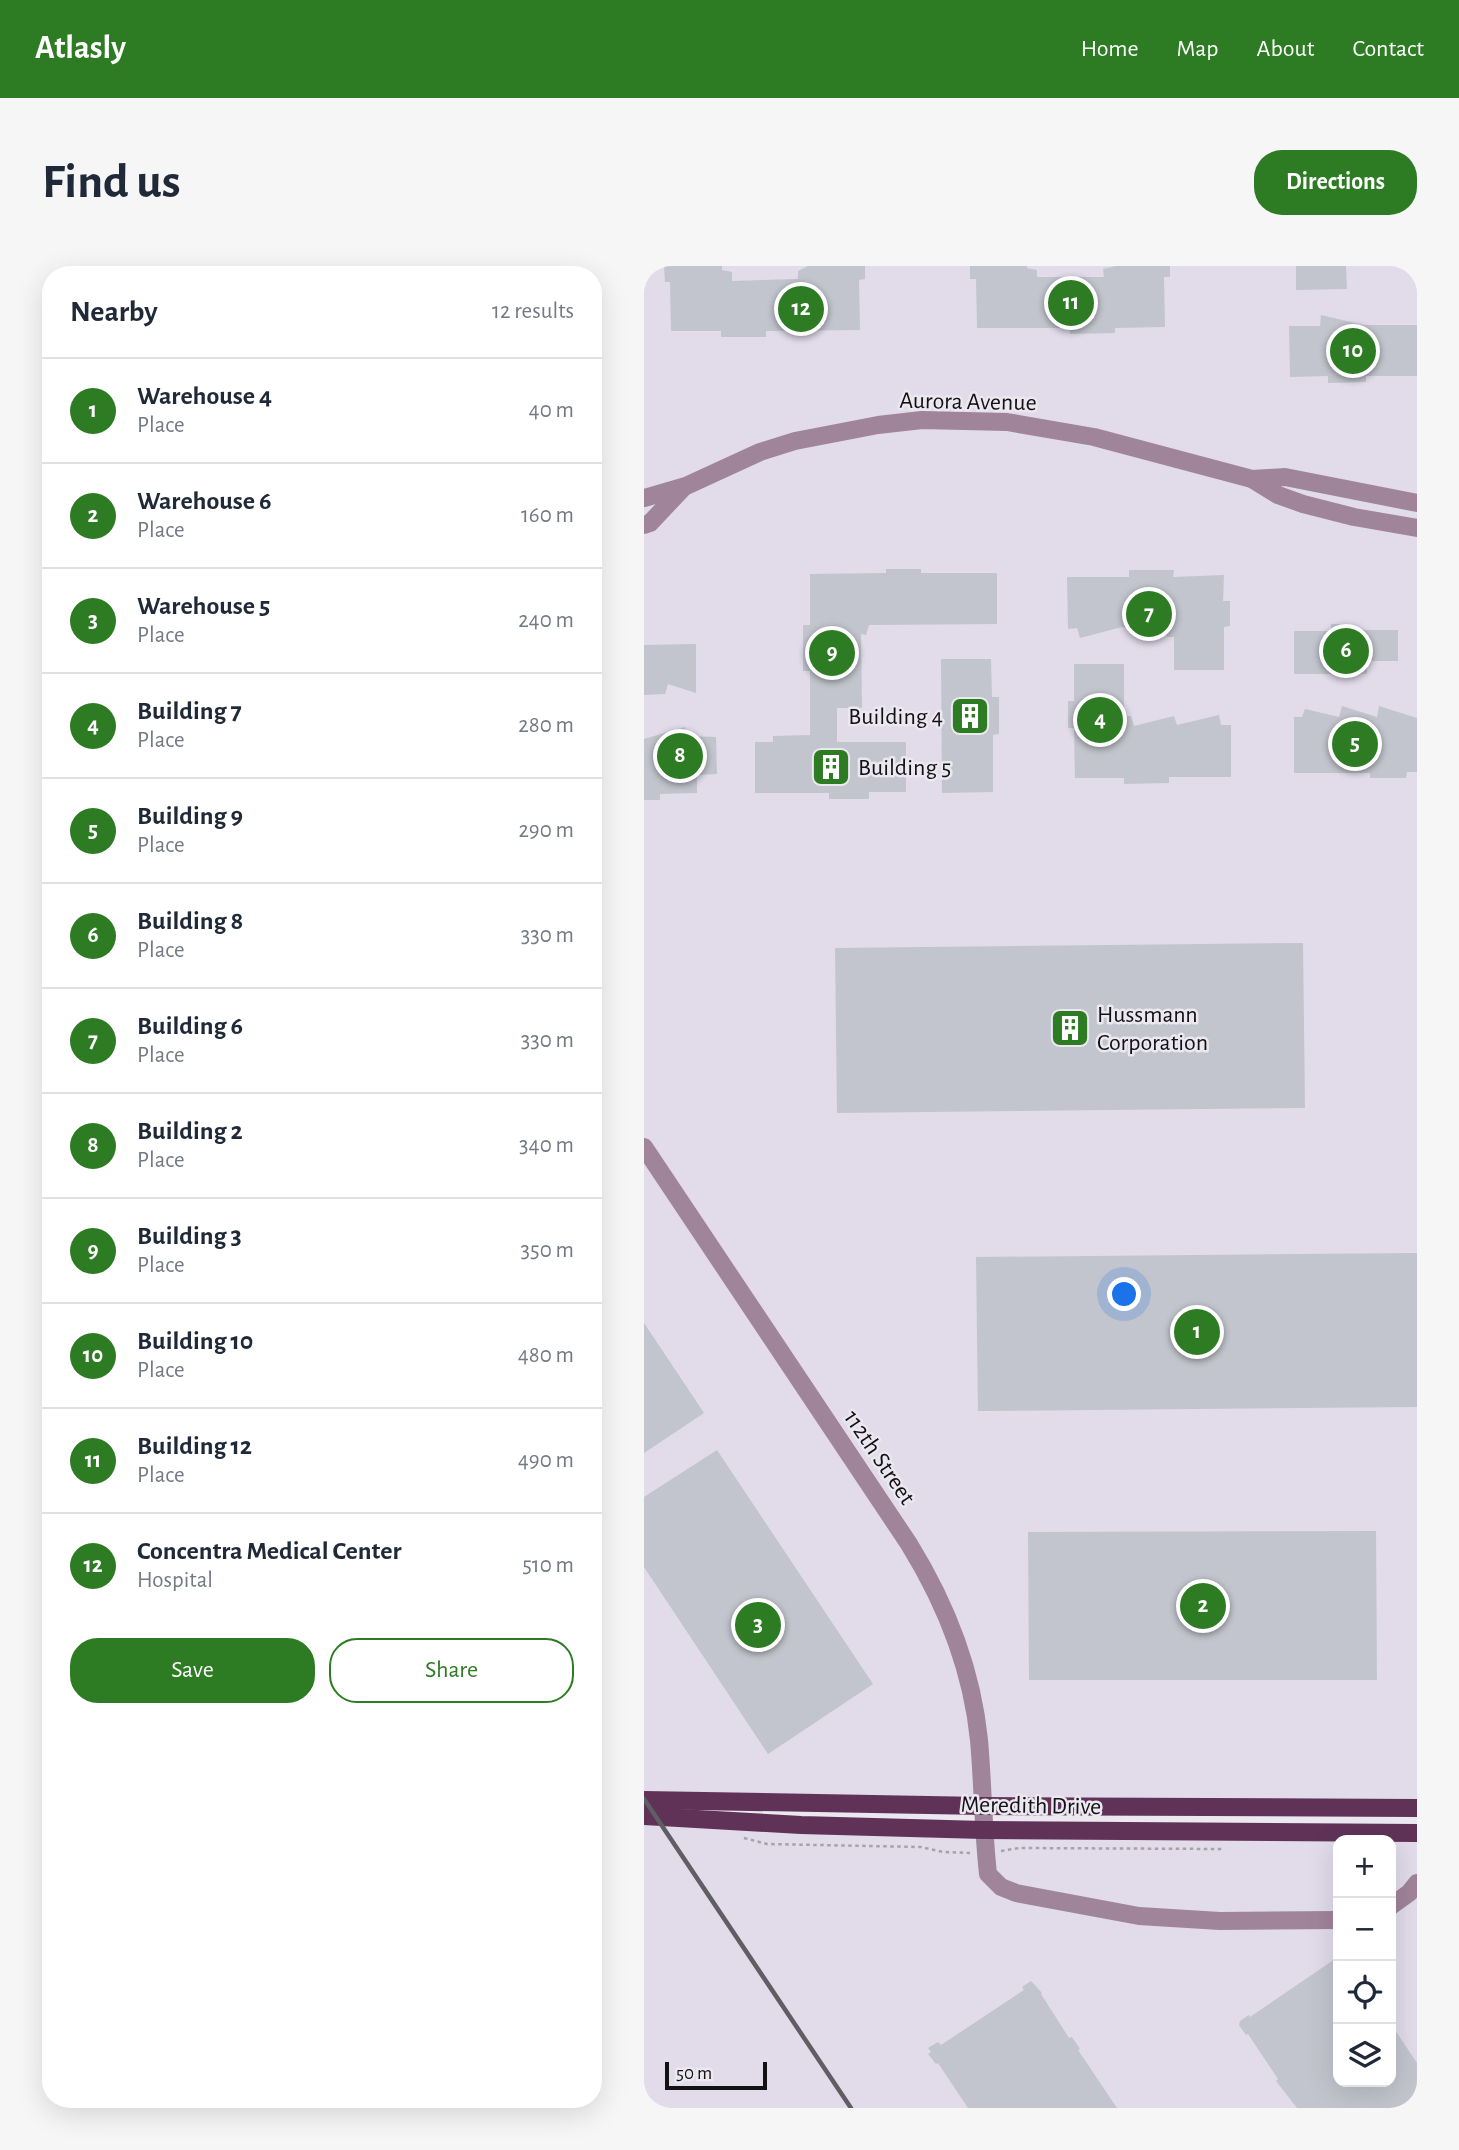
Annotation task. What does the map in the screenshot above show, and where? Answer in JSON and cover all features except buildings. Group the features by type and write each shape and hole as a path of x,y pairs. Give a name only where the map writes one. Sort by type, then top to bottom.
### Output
{"main road":[{"name":"Meredith Drive","path":"644,1800 983,1806 1417,1808"},
{"name":"Meredith Drive","path":"644,1816 801,1825 983,1830 1417,1833"}],"street":[{"name":"Aurora Avenue","path":"644,498 686,485 760,452 795,441 878,425 922,420 1007,422 1053,428 1252,479 1278,495 1303,504 1354,517 1417,527"},
{"name":"Aurora Avenue","path":"1252,479 1285,477 1417,503"},
{"name":"Aurora Avenue","path":"644,525 650,523 686,485"},
{"name":"112th Street","path":"644,1147 923,1567 952,1629 972,1694 979,1739 988,1874 1001,1887 1016,1893 1139,1916 1220,1921 1333,1920"},
{"path":"1396,1902 1417,1883"}],"shaded area":[{"path":"644,266 1417,266 1417,1808 644,1800"},
{"path":"644,1816 1417,1833 1417,2108 644,2108"}],"railway":[{"path":"644,1799 851,2108"}],"place":[{"name":"Building 12","path":"1071,303"},
{"name":"Concentra Medical Center","path":"801,309"},
{"name":"Building 10","path":"1353,351"},
{"name":"Building 6","path":"1149,614"},
{"name":"Building 8","path":"1346,651"},
{"name":"Building 3","path":"832,653"},
{"name":"Building 4","path":"970,716"},
{"name":"Building 7","path":"1100,720"},
{"name":"Building 9","path":"1355,744"},
{"name":"Building 2","path":"680,756"},
{"name":"Building 5","path":"831,767"},
{"name":"Hussmann Corporation","path":"1070,1028"},
{"name":"Warehouse 4","path":"1197,1332"},
{"name":"Warehouse 6","path":"1203,1606"},
{"name":"Warehouse 5","path":"758,1625"}]}
